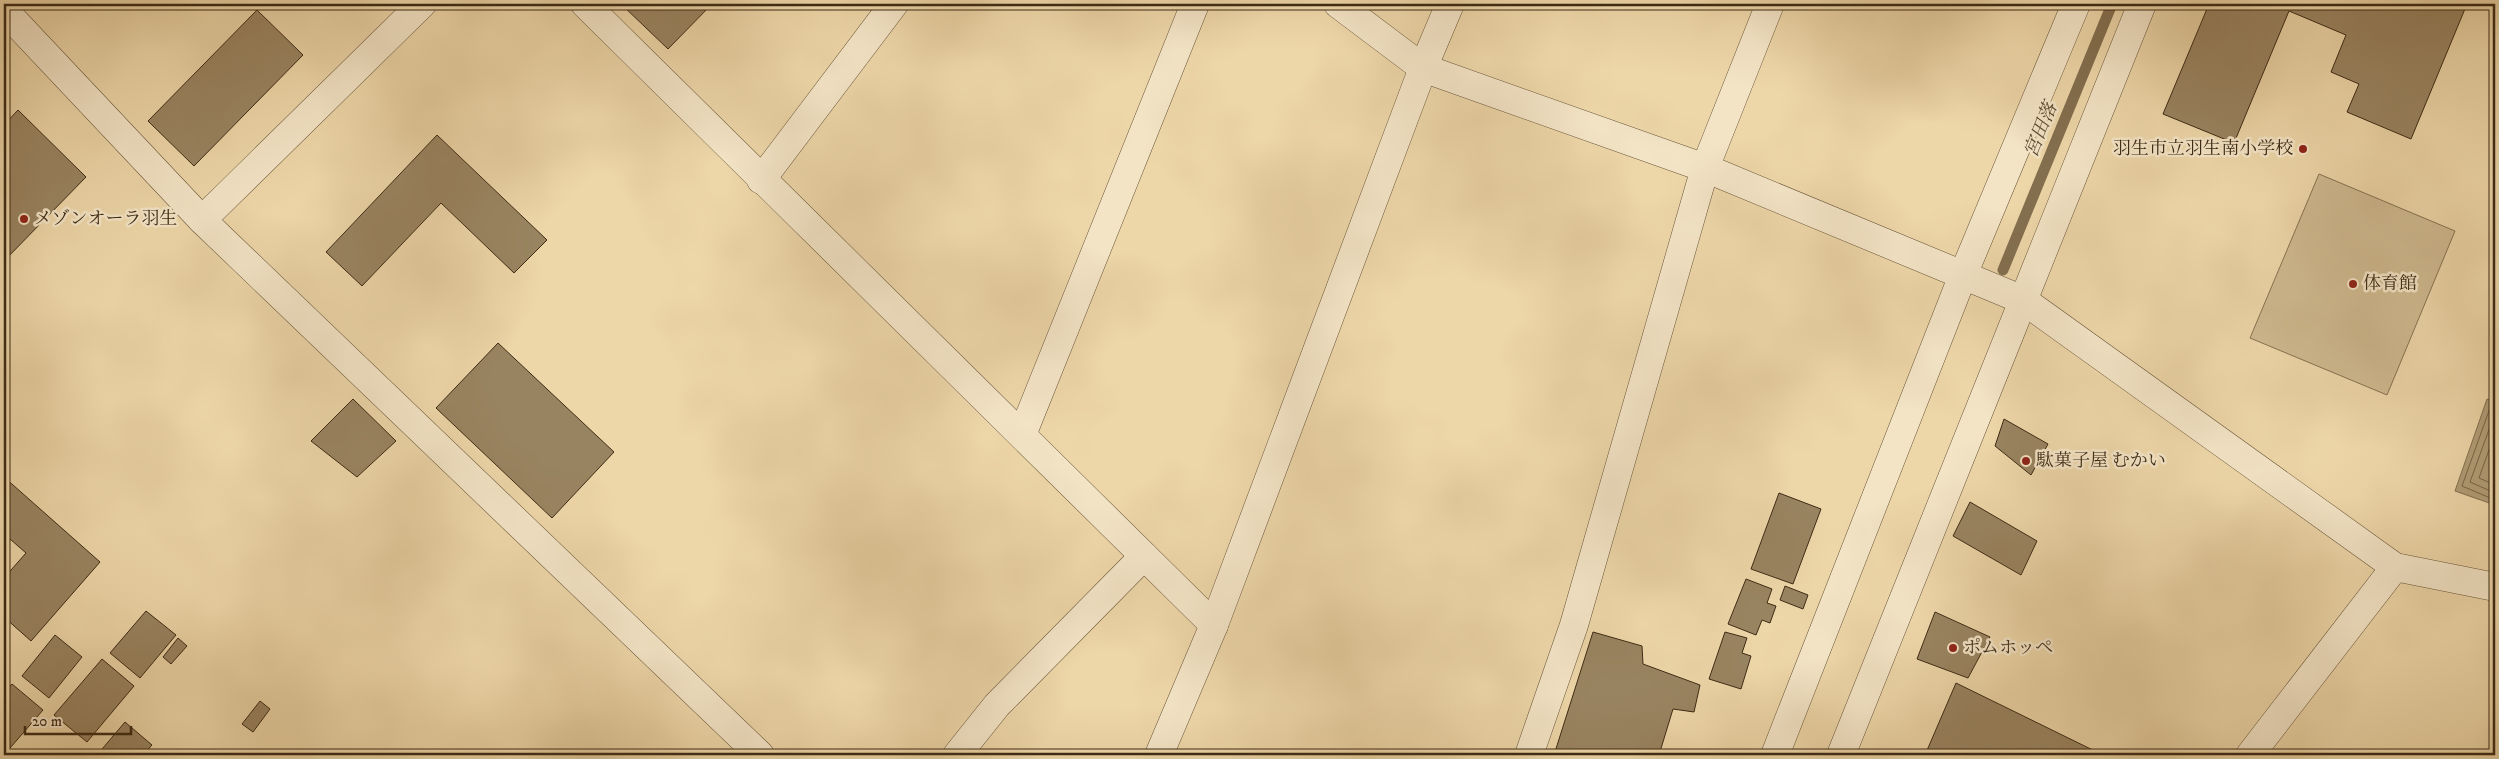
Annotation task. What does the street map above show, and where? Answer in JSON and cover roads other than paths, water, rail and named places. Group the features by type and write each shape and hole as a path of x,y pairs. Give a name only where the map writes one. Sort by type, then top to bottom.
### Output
{"street":[{"path":"202,220 422,4"},
{"path":"585,4 761,180 1214,625"},
{"path":"761,180 894,4"},
{"path":"1022,435 1195,4"},
{"path":"1338,4 1423,68 1705,168 2023,300 2395,567 2495,587"},
{"path":"1159,755 1214,625 1423,68 1450,4"},
{"path":"1530,755 1574,625 1705,168 1770,4"},
{"path":"1775,755 1963,275 2076,4"},
{"path":"1840,755 2142,4"},
{"path":"4,10 202,220 760,755"},
{"path":"957,755 997,705 1144,556"},
{"path":"2250,755 2395,567"}],"water":[{"path":"2487,399 2495,402 2495,505 2455,491"}],"waterway":[{"name":"宮田落","path":"2003,270 2112,4"}],"place":[{"name":"羽生市立羽生南小学校","path":"2303,149"},
{"name":"メゾンオーラ羽生","path":"24,219"},
{"name":"体育館","path":"2353,284"},
{"name":"駄菓子屋 むかい","path":"2026,461"},
{"name":"ポムホッペ","path":"1953,648"}]}
